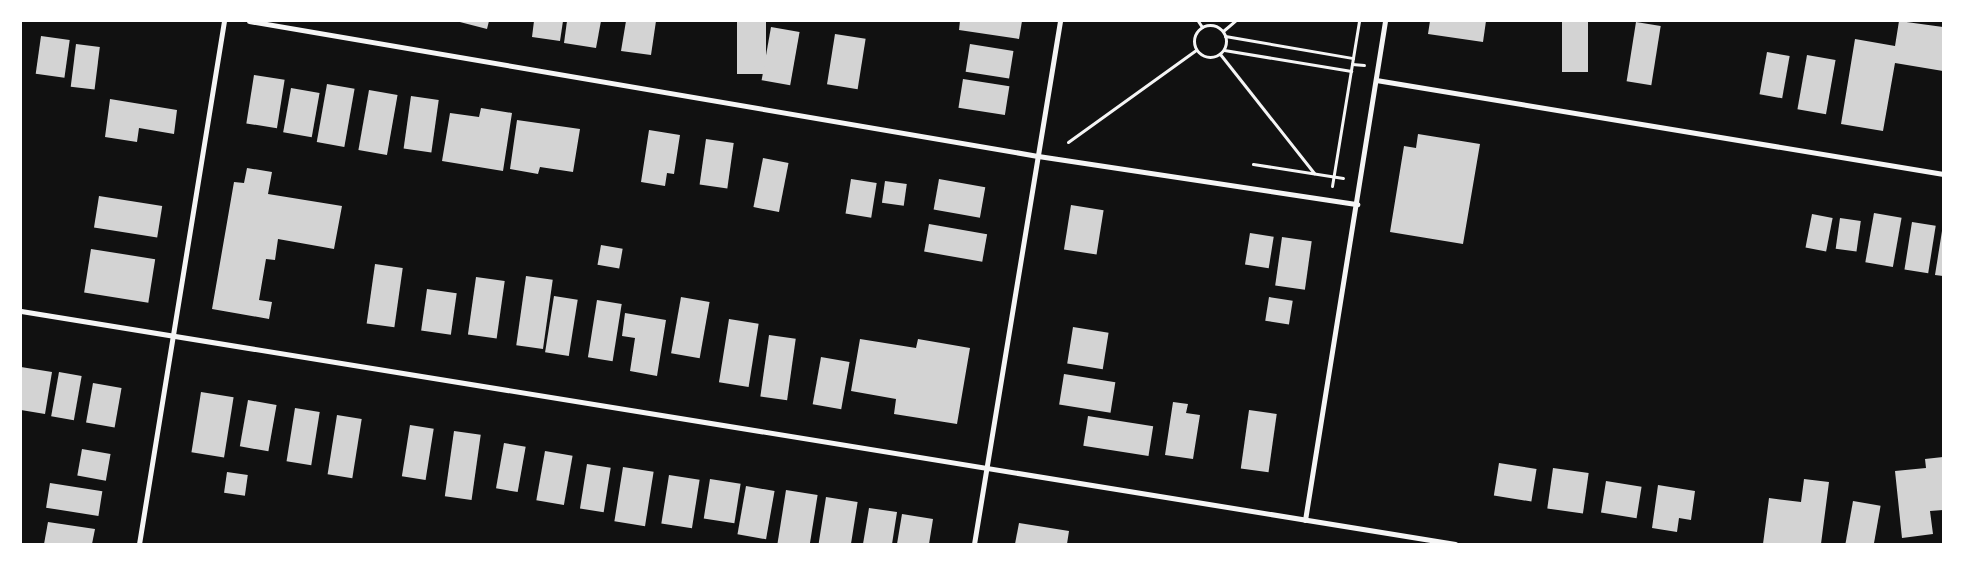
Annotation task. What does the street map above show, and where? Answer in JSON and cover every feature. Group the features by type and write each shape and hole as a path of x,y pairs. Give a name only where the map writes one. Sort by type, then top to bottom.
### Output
{"street":[{"path":"139,544 175,336 224,21"},
{"path":"249,21 1038,156 1357,204"},
{"path":"974,544 1060,21"},
{"path":"1305,520 1385,21"},
{"path":"1376,80 1943,174"},
{"path":"21,311 1455,544"}],"path":[{"path":"1198,21 1202,27"},
{"path":"1223,31 1235,21"},
{"path":"1332,188 1359,21"},
{"path":"1212,25 1223,31 1225,36 1224,50 1220,54 1204,57 1196,50 1194,39 1202,27 1212,25"},
{"path":"1225,36 1353,58"},
{"path":"1068,142 1196,50"},
{"path":"1224,50 1351,71"},
{"path":"1220,54 1314,174"},
{"path":"1253,164 1343,178"}],"building":[{"path":"456,21 489,21 487,29"},
{"path":"534,21 563,21 560,41 532,37"},
{"path":"567,21 601,21 596,48 564,43"},
{"path":"626,21 656,21 651,55 621,51"},
{"path":"737,21 766,21 766,74 737,74"},
{"path":"960,21 1022,21 1019,39 959,30"},
{"path":"1430,21 1486,21 1483,42 1428,34"},
{"path":"1562,21 1588,21 1588,72 1562,72"},
{"path":"1899,21 1943,27 1943,71 1895,63 1883,131 1841,124 1855,39 1895,46"},
{"path":"1636,22 1661,26 1651,85 1627,81"},
{"path":"771,27 800,32 790,85 762,80"},
{"path":"835,34 866,39 858,89 827,84"},
{"path":"41,36 70,40 64,78 36,74"},
{"path":"76,44 100,47 95,90 71,87"},
{"path":"970,44 1013,51 1009,79 966,72"},
{"path":"1767,52 1790,56 1782,98 1760,94"},
{"path":"1807,55 1836,60 1826,114 1797,109"},
{"path":"254,75 285,80 277,128 246,123"},
{"path":"963,79 1009,86 1005,115 958,108"},
{"path":"327,84 355,89 344,147 317,142"},
{"path":"291,88 320,93 312,137 283,132"},
{"path":"369,90 398,95 387,155 358,150"},
{"path":"411,96 439,100 431,152 404,148"},
{"path":"110,99 177,110 174,134 139,128 137,142 105,137"},
{"path":"481,108 512,113 503,171 442,161 450,113 479,117"},
{"path":"517,120 580,129 573,172 540,167 538,174 510,169"},
{"path":"649,130 680,135 674,174 667,173 665,186 641,182"},
{"path":"1418,134 1480,144 1463,244 1390,232 1404,146 1416,148"},
{"path":"706,139 734,143 727,188 700,185"},
{"path":"763,158 789,163 779,212 753,207"},
{"path":"247,168 272,172 268,194 342,206 334,249 278,239 275,260 266,259 259,300 272,302 269,319 212,309 234,182 244,183"},
{"path":"851,179 877,183 871,218 846,214"},
{"path":"939,179 985,187 980,218 934,210"},
{"path":"885,181 907,184 904,206 882,203"},
{"path":"99,196 162,206 157,238 94,228"},
{"path":"1071,205 1104,210 1097,255 1064,249"},
{"path":"1874,213 1902,218 1893,267 1865,262"},
{"path":"1812,214 1833,218 1826,251 1806,247"},
{"path":"1840,218 1861,221 1856,252 1836,249"},
{"path":"1912,222 1936,226 1928,273 1904,269"},
{"path":"929,224 987,234 982,262 924,252"},
{"path":"1943,231 1943,276 1935,275"},
{"path":"1250,233 1274,237 1269,268 1245,265"},
{"path":"1282,237 1312,241 1305,290 1275,286"},
{"path":"601,245 623,249 619,269 598,265"},
{"path":"91,249 155,259 148,303 84,292"},
{"path":"375,264 403,268 394,327 367,323"},
{"path":"526,276 553,280 543,349 516,345"},
{"path":"476,277 505,281 497,338 468,334"},
{"path":"427,289 457,293 451,335 421,331"},
{"path":"554,296 578,300 569,356 545,352"},
{"path":"681,297 710,302 700,358 671,353"},
{"path":"1269,297 1293,301 1289,324 1265,321"},
{"path":"597,300 622,304 613,361 588,357"},
{"path":"625,313 666,320 657,376 630,371 635,338 622,336"},
{"path":"729,319 759,324 749,387 719,382"},
{"path":"1073,327 1109,333 1103,369 1067,364"},
{"path":"769,335 796,339 787,400 760,396"},
{"path":"860,339 916,348 918,339 970,348 957,424 894,414 896,399 851,391"},
{"path":"821,357 850,362 841,409 813,404"},
{"path":"21,367 52,372 45,414 21,410"},
{"path":"59,372 82,376 74,420 51,416"},
{"path":"1064,374 1115,382 1111,413 1059,405"},
{"path":"93,383 122,388 115,427 86,422"},
{"path":"201,392 234,397 224,457 191,452"},
{"path":"248,400 277,405 268,451 240,446"},
{"path":"1173,402 1188,404 1186,413 1200,415 1193,459 1165,455"},
{"path":"295,408 320,412 311,465 287,461"},
{"path":"1249,410 1277,414 1269,472 1241,468"},
{"path":"337,415 362,419 352,478 328,474"},
{"path":"1088,416 1153,426 1148,456 1083,446"},
{"path":"410,425 434,429 426,480 402,476"},
{"path":"454,431 481,435 472,500 445,496"},
{"path":"504,443 526,447 518,492 496,488"},
{"path":"82,449 111,454 106,481 77,476"},
{"path":"545,451 573,456 564,505 536,500"},
{"path":"1943,457 1943,510 1930,511 1933,534 1902,538 1895,471 1926,468 1925,459"},
{"path":"1499,463 1537,469 1531,502 1494,496"},
{"path":"587,464 611,468 604,512 580,508"},
{"path":"623,467 654,472 645,526 614,521"},
{"path":"1553,468 1589,473 1583,514 1547,509"},
{"path":"227,472 248,475 245,496 224,493"},
{"path":"669,475 700,480 692,528 661,523"},
{"path":"710,479 741,484 734,523 704,519"},
{"path":"1804,479 1829,482 1821,544 1763,544 1769,498 1801,502"},
{"path":"1606,481 1642,487 1637,518 1601,513"},
{"path":"50,483 102,491 98,516 46,508"},
{"path":"1658,485 1695,491 1691,520 1679,518 1677,532 1652,528"},
{"path":"746,486 775,491 766,539 737,534"},
{"path":"786,490 818,495 810,544 778,543"},
{"path":"826,497 858,502 851,544 819,544"},
{"path":"1853,501 1881,506 1874,544 1845,544"},
{"path":"869,508 897,512 892,544 863,544"},
{"path":"902,514 933,519 929,544 897,544"},
{"path":"48,522 95,529 92,544 44,544"},
{"path":"1019,523 1069,531 1067,544 1015,544"}]}
